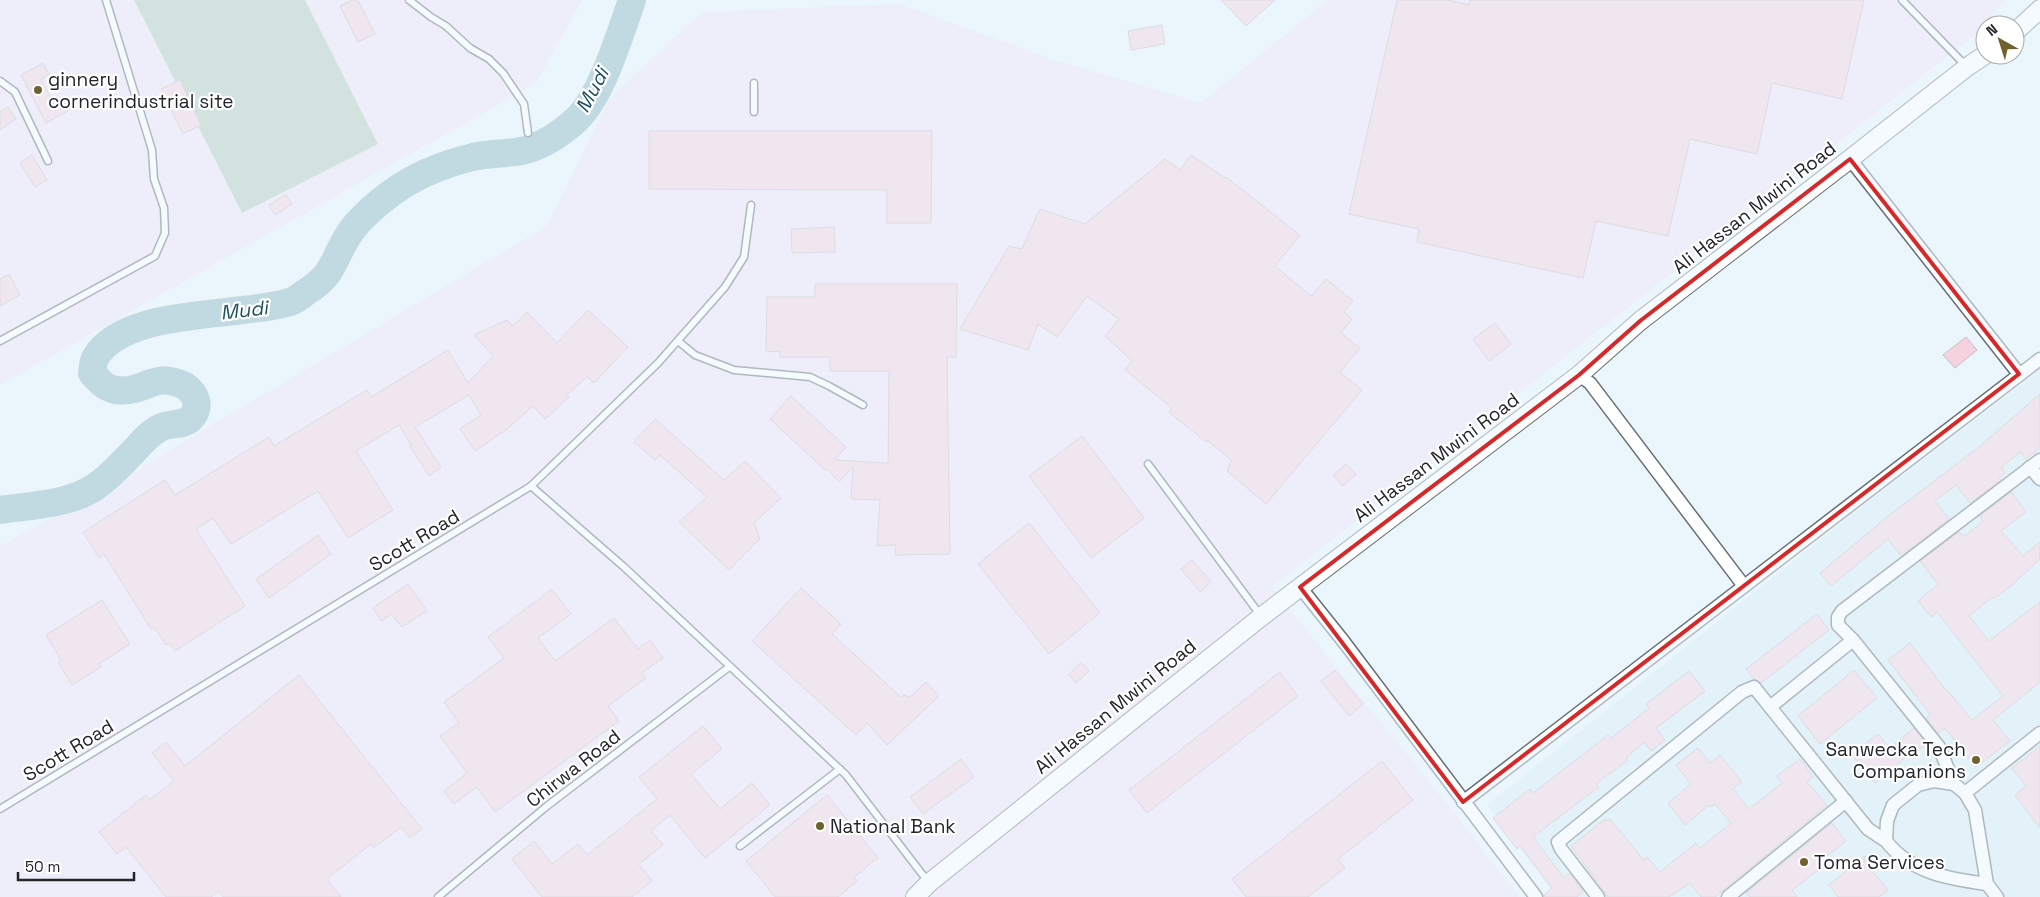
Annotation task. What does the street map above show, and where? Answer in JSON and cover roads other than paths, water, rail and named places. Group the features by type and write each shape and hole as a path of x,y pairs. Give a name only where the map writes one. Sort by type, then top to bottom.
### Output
{"main road":[{"path":"2025,23 2040,9"},
{"name":"Ali Hassan Mwini Road","path":"915,897 929,883 1261,616 1579,375 1640,321 1975,62"}],"street":[{"path":"1850,159 2019,374"},
{"path":"1463,802 2040,359"},
{"path":"1579,375 1590,383 1744,586"},
{"path":"1998,897 1987,884 1975,810 1965,793 1954,784 1939,747 1853,640 1838,625 1838,617 1842,611 2035,463 2040,479"},
{"path":"1300,587 1344,642 1536,897"},
{"path":"1770,706 1853,640"},
{"path":"1598,897 1561,850 1558,842 1742,692 1754,687 1868,829 1886,841 1897,855 1914,866 1950,879 1987,884"},
{"path":"1965,793 2040,733"},
{"path":"1886,841 1887,821 1892,805 1918,785 1934,781 1954,784"},
{"path":"1728,897 1846,801"}],"lane":[{"path":"0,341 155,256 165,233 164,208 154,179 152,150 106,0"},
{"path":"409,0 446,26 470,48 489,59 503,73 524,104 528,133"},
{"path":"1902,0 1967,67"},
{"path":"0,81 15,92 48,161"},
{"path":"754,83 754,112"},
{"name":"Scott Road","path":"0,809 531,486 658,364 725,287 744,256 751,205"},
{"path":"678,341 695,355 734,370 810,377 863,405"},
{"path":"1148,464 1261,616"},
{"path":"531,486 624,567 840,769 929,883"},
{"name":"Chirwa Road","path":"438,897 547,806 729,667"},
{"path":"740,846 840,769"}],"waterway":[{"name":"Mudi","path":"0,510 61,501 84,493 111,475 143,441 158,429 188,421 194,414 197,406 193,394 185,386 174,382 157,381 135,389 126,390 112,389 103,384 92,373 93,363 95,358 110,342 131,330 156,322 268,307 292,301 315,286 327,275 355,226 372,209 399,188 419,176 451,163 479,156 522,151 544,143 558,134 577,119 594,95 616,46 632,0"}],"place":[{"name":"ginnery cornerindustrial site","path":"38,90"},
{"name":"Sanwecka Tech Companions","path":"1976,760"},
{"name":"National Bank","path":"820,826"},
{"name":"Toma Services","path":"1804,862"}]}
